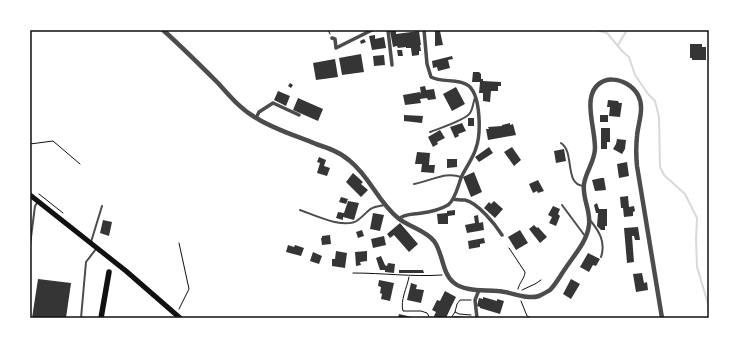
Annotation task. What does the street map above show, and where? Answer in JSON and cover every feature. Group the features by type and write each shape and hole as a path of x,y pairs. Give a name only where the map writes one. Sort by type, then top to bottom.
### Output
{"main road":[{"path":"30,195 126,271 178,316"},
{"path":"101,318 109,272"}],"street":[{"path":"163,30 240,105 256,118 284,132 339,153 348,159 367,178 385,205 399,219 433,240 453,282 468,289 519,293 527,297 537,297 549,291 579,249 585,236 589,226 589,219 584,187 595,151 595,134 590,108 591,97 597,84 604,80 620,80 634,89 639,97 641,105 636,150 637,166 662,318"},
{"path":"332,38 335,39 336,48 372,30"},
{"path":"388,30 392,65"},
{"path":"399,219 407,214 422,213 445,206 453,199 461,177 476,150 480,128 475,98 470,87 463,83 436,80 431,76 427,64 424,30"},
{"path":"256,118 259,112 273,103 299,115"},
{"path":"453,199 466,200 476,206 494,224 502,235"},
{"path":"477,316 475,300 479,290"}],"lane":[{"path":"430,132 466,117 470,113 475,98"},
{"path":"561,143 567,149 575,183 584,187"},
{"path":"414,184 428,181 443,175 454,174 461,177"},
{"path":"30,245 35,206 39,201"},
{"path":"300,210 339,223 348,224 357,221 369,209 385,205"},
{"path":"562,205 585,236"},
{"path":"90,243 102,206"},
{"path":"589,219 600,234 603,242 604,249 601,257"},
{"path":"81,318 86,262 97,248"}],"path":[{"path":"30,144 53,141 80,164"},
{"path":"178,316 189,289 179,243"},
{"path":"510,248 525,272 525,275 520,283 518,299 521,300 527,316 532,318"},
{"path":"353,273 384,273 409,276 448,274"},
{"path":"409,276 403,299 403,311 421,311 427,313 430,318"},
{"path":"519,293 541,280"},
{"path":"451,318 460,300 475,300"},
{"path":"455,312 477,316"}],"building":[{"path":"396,30 396,34 419,31 421,51 419,51 419,55 412,56 411,48 398,48 397,46 393,47 390,31"},
{"path":"435,31 440,31 443,45 435,46"},
{"path":"375,35 375,39 384,37 386,48 372,50 369,36"},
{"path":"364,39 366,42 361,44 360,41"},
{"path":"690,44 702,44 702,47 706,47 706,60 692,60 692,58 690,58"},
{"path":"397,50 402,50 403,56 398,56"},
{"path":"361,54 364,72 342,75 339,58"},
{"path":"384,55 385,65 374,66 373,56"},
{"path":"452,56 453,59 448,60 450,68 438,71 437,67 433,68 432,61"},
{"path":"335,59 338,77 316,80 313,63"},
{"path":"473,72 479,72 483,81 501,82 501,86 498,86 498,91 491,91 490,102 483,101 483,93 479,93 480,82 472,82"},
{"path":"290,83 293,85 291,88 288,86"},
{"path":"425,86 426,90 434,89 436,99 420,99 421,103 405,105 403,95 420,92 421,94 420,87"},
{"path":"456,87 465,104 452,111 443,94"},
{"path":"278,91 290,96 286,106 274,100"},
{"path":"298,98 323,109 318,121 293,110"},
{"path":"608,100 622,103 620,117 609,116 610,107 607,107"},
{"path":"404,115 423,116 422,123 404,121"},
{"path":"600,115 608,115 608,122 600,122"},
{"path":"468,118 474,118 474,126 468,126"},
{"path":"462,123 466,131 458,134 459,136 455,138 450,127"},
{"path":"510,123 510,125 513,124 516,135 488,140 486,129 489,129 488,127 502,126"},
{"path":"601,128 610,128 610,142 607,142 607,149 601,149"},
{"path":"440,130 445,138 437,142 438,144 433,147 428,137"},
{"path":"617,139 626,140 625,149 622,154 613,149"},
{"path":"489,147 493,153 479,162 475,157"},
{"path":"512,147 521,160 514,166 504,152"},
{"path":"564,149 566,161 556,163 554,151"},
{"path":"417,152 430,153 429,165 435,165 434,173 421,172 422,164 415,164"},
{"path":"319,157 326,160 324,166 330,168 327,176 317,173 320,163 317,162"},
{"path":"447,159 457,159 457,167 447,168"},
{"path":"627,162 629,176 619,178 617,164"},
{"path":"474,172 482,192 471,197 463,177"},
{"path":"353,173 363,182 361,184 368,190 361,197 346,182"},
{"path":"604,178 606,190 595,191 592,180"},
{"path":"538,180 544,191 538,193 537,191 533,193 529,184"},
{"path":"628,196 629,207 634,206 635,211 633,212 633,216 624,217 620,197"},
{"path":"341,197 348,199 346,204 339,202"},
{"path":"348,201 359,203 354,220 343,217 343,220 336,218 338,212 344,213"},
{"path":"494,201 503,209 495,218 484,208 489,202 491,204"},
{"path":"597,203 599,209 607,209 607,226 605,226 605,230 601,230 597,226 598,213 596,213 594,205"},
{"path":"553,206 560,209 558,214 560,216 556,226 549,223 552,217 548,215"},
{"path":"455,210 455,215 448,216 448,224 438,224 437,214"},
{"path":"373,213 384,215 380,231 370,229"},
{"path":"478,215 479,223 483,222 484,230 467,233 465,225 475,223 474,216"},
{"path":"103,220 112,222 109,236 100,233"},
{"path":"400,223 418,244 409,252 394,235 390,238 387,234"},
{"path":"534,225 537,228 538,227 547,237 540,243 529,229"},
{"path":"638,227 640,240 635,240 634,236 632,236 634,262 627,263 624,228"},
{"path":"362,230 364,236 358,238 356,232"},
{"path":"520,230 528,243 516,250 508,237"},
{"path":"330,235 331,244 322,245 322,236"},
{"path":"384,236 386,245 373,248 371,239"},
{"path":"484,238 485,243 480,244 480,247 469,249 468,241"},
{"path":"288,245 294,247 295,245 304,248 301,256 286,252"},
{"path":"336,251 347,253 345,268 332,266 332,259 335,259"},
{"path":"367,251 367,261 360,262 361,265 356,266 355,252"},
{"path":"313,252 322,256 319,264 310,261"},
{"path":"588,253 600,259 596,266 593,265 589,272 580,267"},
{"path":"381,256 385,265 387,266 388,263 395,264 394,273 380,270 376,258"},
{"path":"399,270 423,270 424,273 399,273"},
{"path":"642,273 644,283 647,282 648,290 636,292 633,274"},
{"path":"38,279 71,283 66,318 32,318"},
{"path":"571,279 580,284 571,299 563,294"},
{"path":"379,280 394,283 390,301 381,299 381,287 378,286"},
{"path":"411,283 417,285 416,289 424,290 421,303 407,300"},
{"path":"445,291 456,297 446,318 433,318 436,312 432,310 437,300 440,301"},
{"path":"483,297 497,301 497,299 504,301 500,314 477,306 479,298 483,299"},
{"path":"399,314 412,317 412,318 398,318"},
{"path":"454,316 467,317 467,318 454,318"}],"waterway":[{"path":"596,30 607,33 629,57 635,75 648,94 655,101 659,117 660,167 664,175 685,194 697,218 697,267 709,307"},
{"path":"618,45 627,30"}]}
